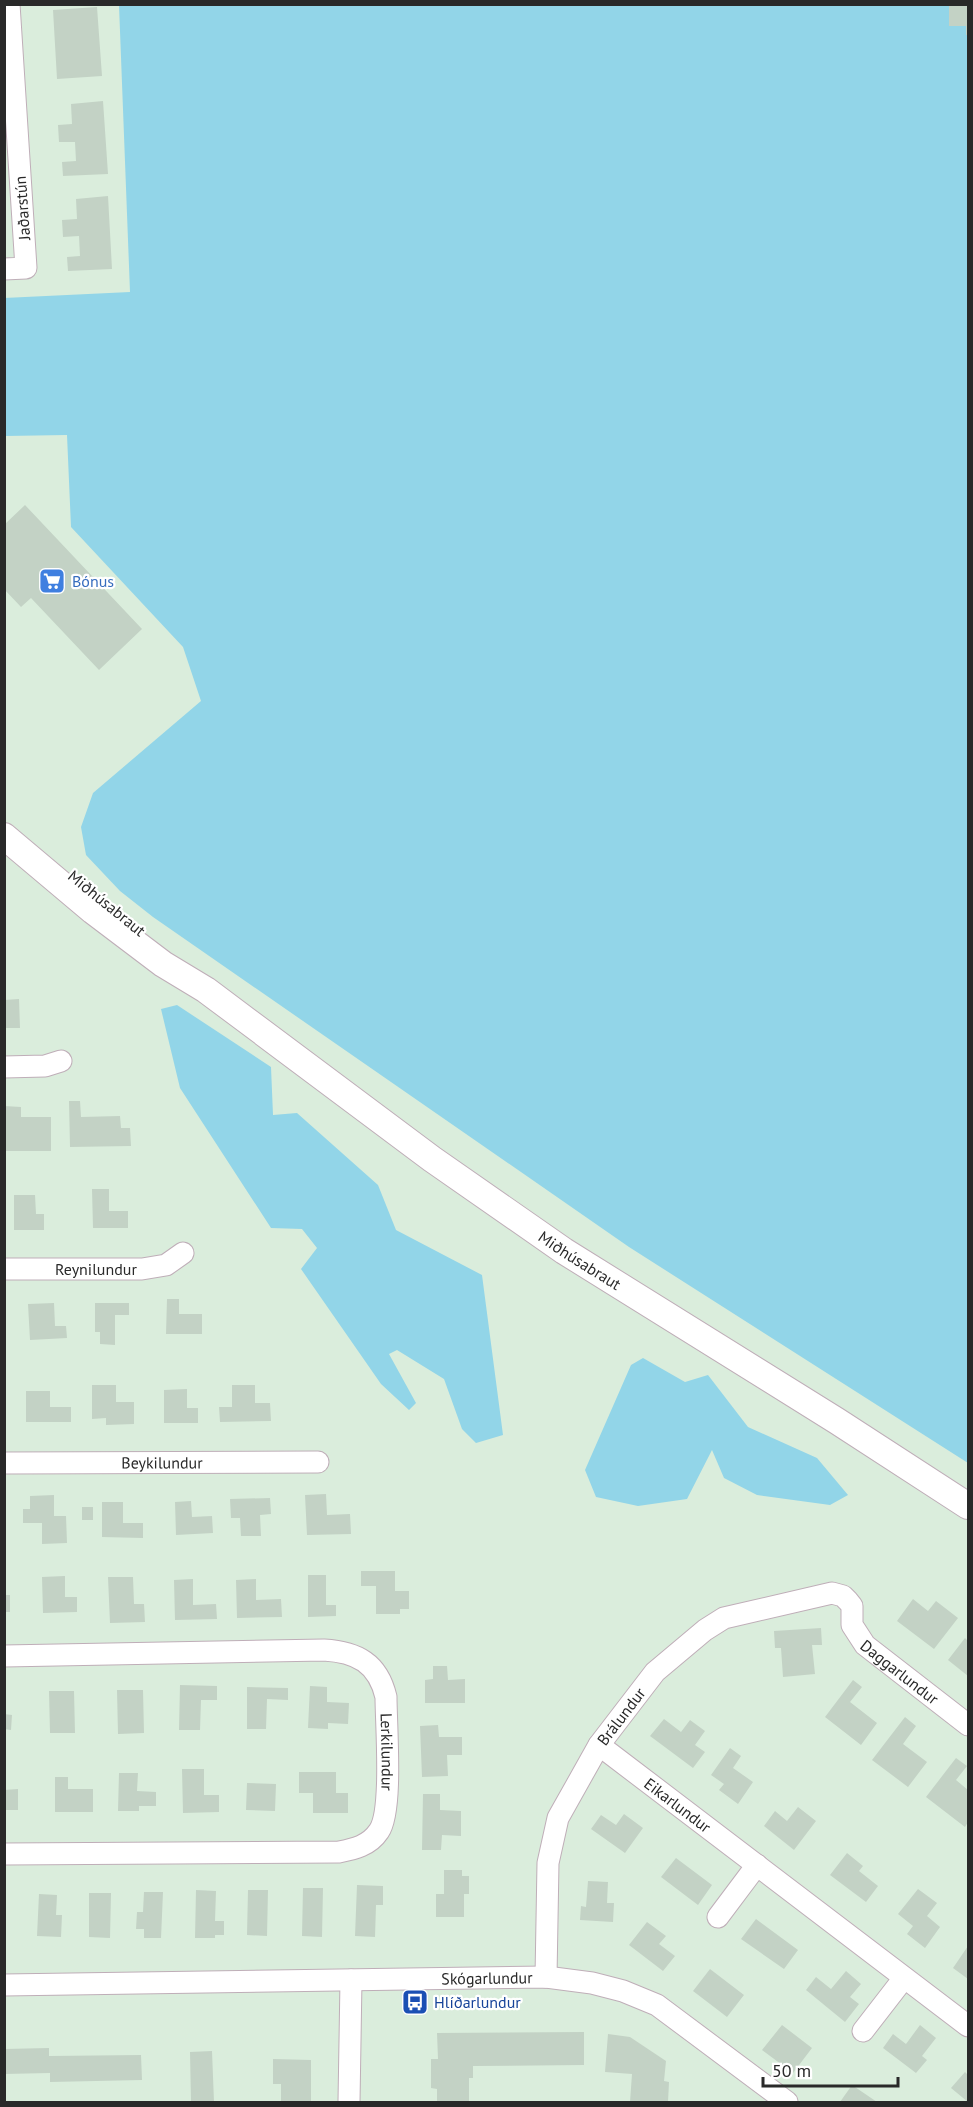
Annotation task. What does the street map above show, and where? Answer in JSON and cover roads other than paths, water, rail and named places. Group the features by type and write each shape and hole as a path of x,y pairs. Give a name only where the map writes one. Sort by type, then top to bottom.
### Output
{"street":[{"name":"Jaðarstún","path":"4,269 26,267 8,15"},
{"name":"Miðhúsabraut","path":"4,819 175,958 206,990"},
{"name":"Miðhúsabraut","path":"4,836 93,911 164,964 206,990 423,1152 564,1251 969,1506"},
{"path":"4,1067 45,1066 61,1061"},
{"name":"Reynilundur","path":"4,1269 142,1269 166,1264 183,1253"},
{"name":"Beykilundur","path":"4,1463 318,1462"},
{"name":"Brálundur","path":"546,1977 548,1863 558,1818 599,1745 655,1672 696,1636 724,1618 832,1593 843,1596 852,1606"},
{"name":"Daggarlundur","path":"852,1606 852,1625 865,1645 969,1725"},
{"name":"Lerkilundur","path":"4,1656 324,1650 349,1653 374,1669 382,1680 386,1697 387,1803 383,1825 378,1834 360,1847 339,1852 4,1854"},
{"name":"Eikarlundur","path":"599,1745 969,2026"},
{"path":"718,1917 757,1865"},
{"name":"Skógarlundur","path":"4,1985 546,1977 592,1983 623,1991 657,2005 788,2103"},
{"path":"863,2031 904,1978"},
{"path":"349,2103 351,1980"}],"place":[{"name":"Bónus","path":"52,581"},
{"name":"Hlíðarlundur","path":"415,2002"}]}
